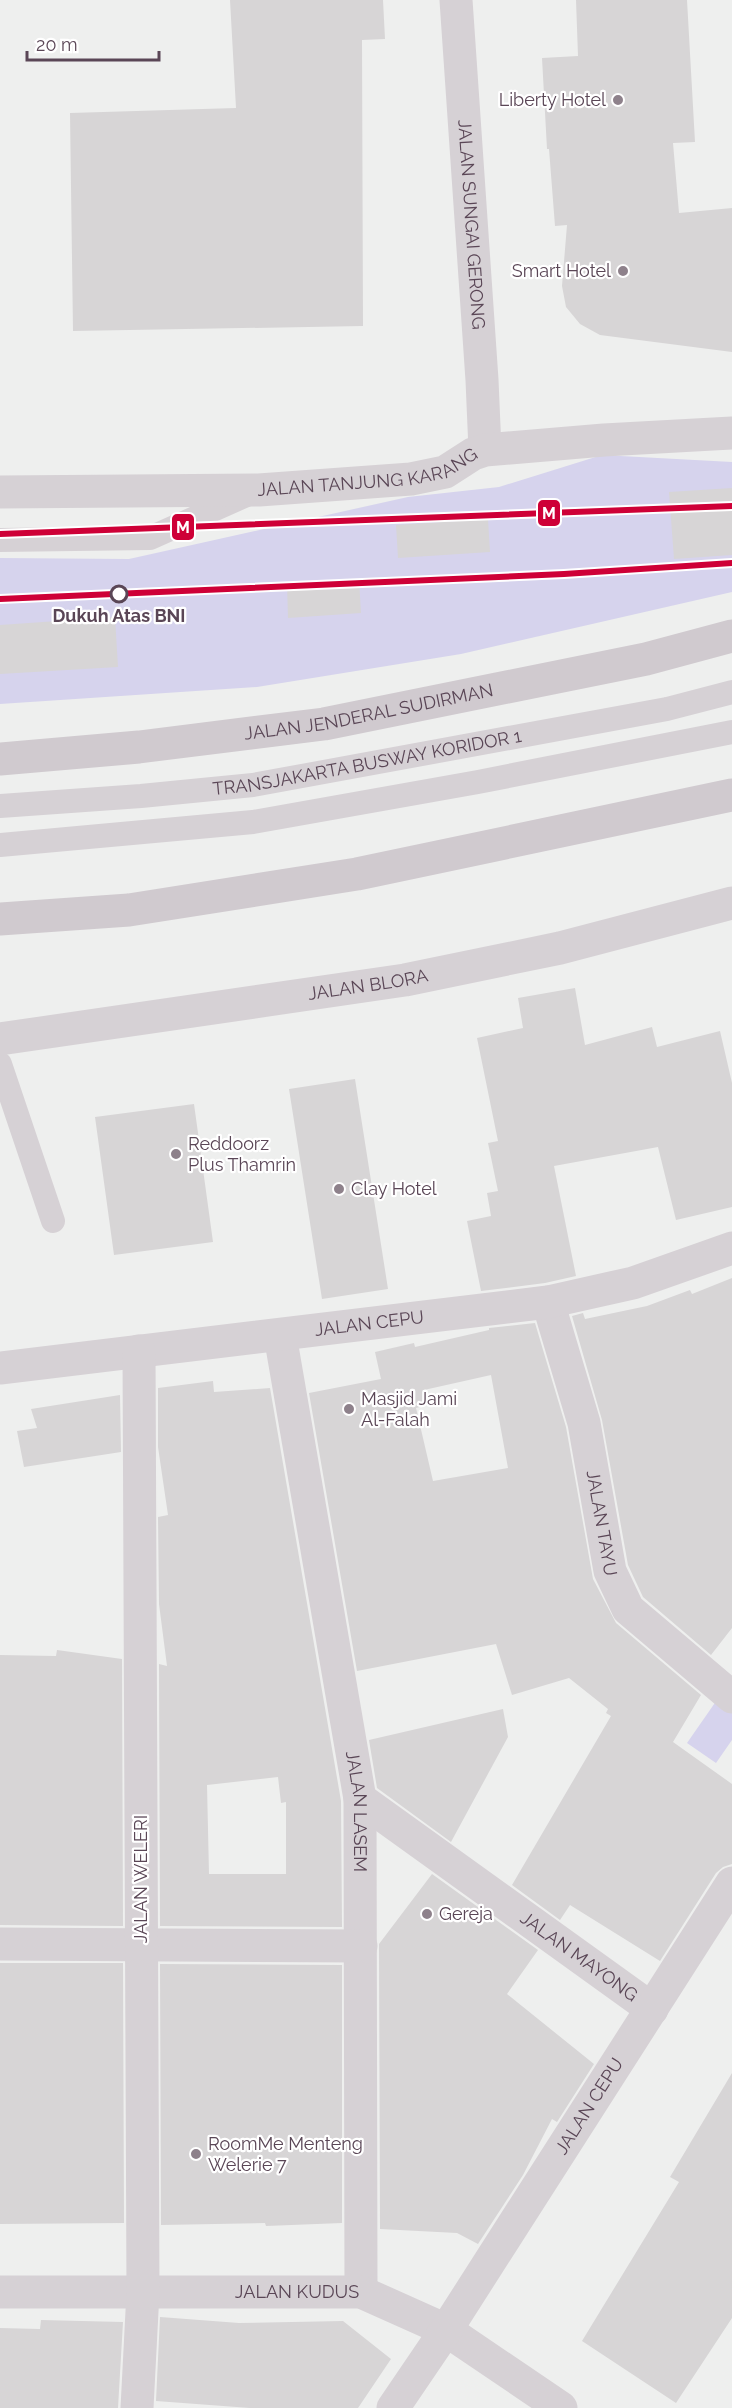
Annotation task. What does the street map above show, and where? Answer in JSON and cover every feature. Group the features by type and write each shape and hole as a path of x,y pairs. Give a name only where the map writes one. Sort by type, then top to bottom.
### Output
{"main road":[{"name":"JALAN JENDERAL SUDIRMAN","path":"0,759 139,747 324,724 646,659 732,636"},
{"path":"0,919 129,910 357,874 732,795"}],"street":[{"name":"JALAN SUNGAI GERONG","path":"456,0 485,450"},
{"name":"JALAN TANJUNG KARANG","path":"0,492 259,490 411,479 445,472 485,450 604,440 732,433"},
{"name":"JALAN BLORA","path":"0,1039 405,980 561,948 732,903"},
{"name":"JALAN CEPU","path":"0,1368 548,1302 633,1282 732,1248"},
{"name":"JALAN TAYU","path":"548,1302 584,1423 610,1571 628,1609 732,1697"},
{"name":"JALAN LASEM","path":"280,1335 360,1800 362,2292"},
{"name":"JALAN WELERI","path":"138,2408 142,2292 139,1351"},
{"name":"JALAN MAYONG","path":"360,1800 652,2008"},
{"name":"JALAN CEPU","path":"393,2408 446,2330 732,1884"},
{"path":"0,1944 361,1946"},
{"name":"JALAN KUDUS","path":"0,2292 362,2292 446,2330 561,2408"}],"lane":[{"path":"0,540 150,538 259,490"},
{"name":"TRANSJAKARTA BUSWAY KORIDOR 1","path":"0,806 141,796 253,784 667,709 732,692"},
{"name":"TRANSJAKARTA BUSWAY KORIDOR 1","path":"0,845 253,822 478,782 732,732"},
{"path":"0,1064 53,1221"}],"shaded area":[{"path":"602,455 732,462 732,592 461,654 257,687 0,704 0,558 129,559 408,497 499,487"},
{"path":"719,1697 732,1706 732,1740 716,1763 687,1743"}],"building":[{"path":"230,0 383,0 385,39 362,40 363,326 73,331 70,113 236,108"},
{"path":"576,0 687,0 695,142 673,143 679,213 732,208 732,352 600,335 580,324 566,307 562,286 567,225 555,226 549,149 547,149 542,58 578,56"},
{"path":"732,488 732,555 674,559 669,492"},
{"path":"488,519 490,552 398,558 396,525"},
{"path":"359,579 361,613 288,618 287,584"},
{"path":"115,617 118,667 0,674 0,625"},
{"path":"575,988 585,1045 652,1027 657,1047 720,1031 732,1083 732,1207 676,1220 658,1147 554,1166 576,1276 545,1283 481,1291 467,1221 491,1216 487,1193 498,1191 488,1143 498,1141 477,1038 523,1028 518,998"},
{"name":"Clay Hotel","path":"355,1079 388,1289 322,1299 289,1089"},
{"path":"194,1104 213,1242 114,1255 95,1117"},
{"path":"732,1278 732,1628 711,1655 643,1597 628,1565 602,1420 572,1316 583,1313 585,1319 647,1306 690,1290 692,1294"},
{"path":"535,1323 566,1427 593,1579 616,1623 701,1695 673,1742 732,1784 732,1864 716,1873 660,1961 570,1905 560,1920 512,1885 611,1716 606,1713 608,1709 569,1678 512,1695 496,1644 357,1671 309,1393 381,1379 375,1352 414,1343 415,1347 489,1330 489,1328","holes":["491,1375 508,1468 433,1481 416,1408 427,1405 424,1390"]},
{"path":"213,1381 214,1392 270,1388 341,1801 342,1927 160,1926 159,1664 167,1666 159,1604 158,1517 168,1515 158,1447 158,1388","holes":["278,1777 281,1803 286,1802 286,1874 209,1874 207,1785"]},
{"path":"120,1395 121,1452 24,1467 17,1431 37,1428 31,1409"},
{"path":"57,1650 122,1659 123,1926 0,1925 0,1655 56,1656"},
{"path":"503,1709 508,1737 451,1842 377,1788 369,1740"},
{"path":"432,1874 538,1950 507,1994 594,2064 557,2122 552,2119 523,2175 478,2244 457,2233 380,2229 379,1944"},
{"path":"0,1963 123,1963 124,2223 0,2224"},
{"path":"160,1964 342,1965 342,2223 266,2226 265,2223 161,2225"},
{"path":"732,2073 732,2318 676,2403 582,2341 679,2182 670,2177"},
{"path":"160,2317 239,2323 343,2321 391,2359 358,2408 250,2408 156,2401"},
{"path":"41,2320 123,2322 118,2408 0,2408 0,2328 40,2329"}],"transit line":[{"name":"M","path":"0,534 732,506"},
{"name":"M","path":"0,599 564,574 732,563"}],"place":[{"name":"Liberty Hotel","path":"618,100"},
{"name":"Smart Hotel","path":"623,271"},
{"name":"Dukuh Atas BNI","path":"119,594"},
{"name":"Reddoorz Plus Thamrin","path":"176,1154"},
{"name":"Clay Hotel","path":"339,1189"},
{"name":"Masjid Jami Al-Falah","path":"349,1409"},
{"name":"Gereja","path":"427,1914"},
{"name":"RoomMe Menteng Welerie 7","path":"196,2154"}]}
